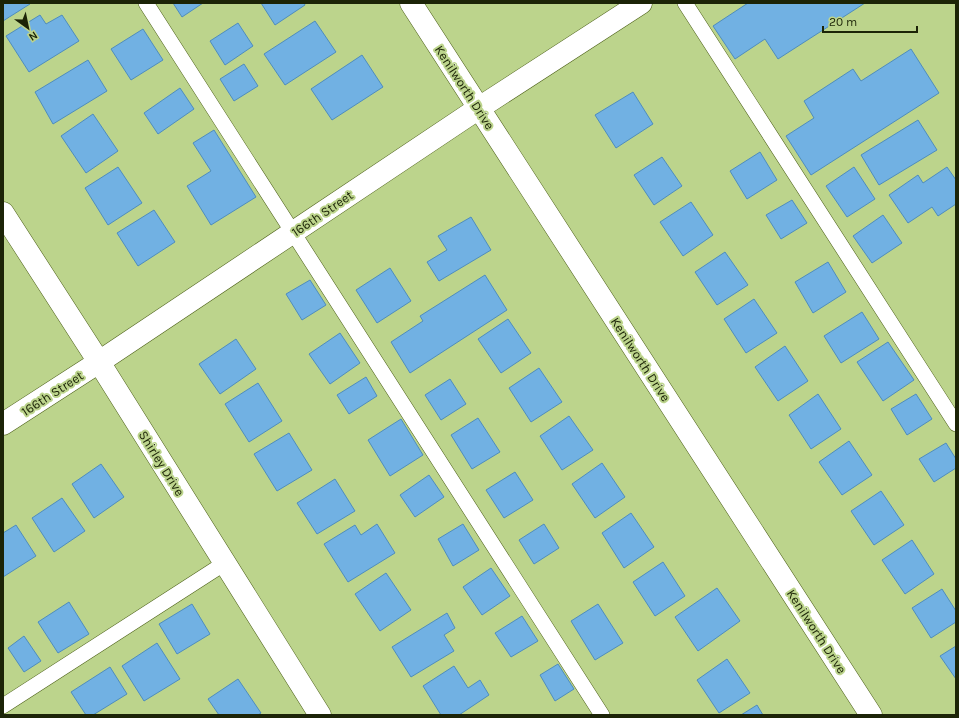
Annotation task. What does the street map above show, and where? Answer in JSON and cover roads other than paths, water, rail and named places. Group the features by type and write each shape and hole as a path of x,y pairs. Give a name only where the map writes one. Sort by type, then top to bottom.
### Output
{"street":[{"name":"Kenilworth Drive","path":"411,3 871,715"},
{"name":"166th Street","path":"3,424 99,362 479,108 641,3"},
{"name":"Shirley Drive","path":"3,213 99,362 320,715"}],"lane":[{"path":"146,3 602,715"},
{"path":"684,3 956,424"},
{"path":"3,706 225,563"}]}
